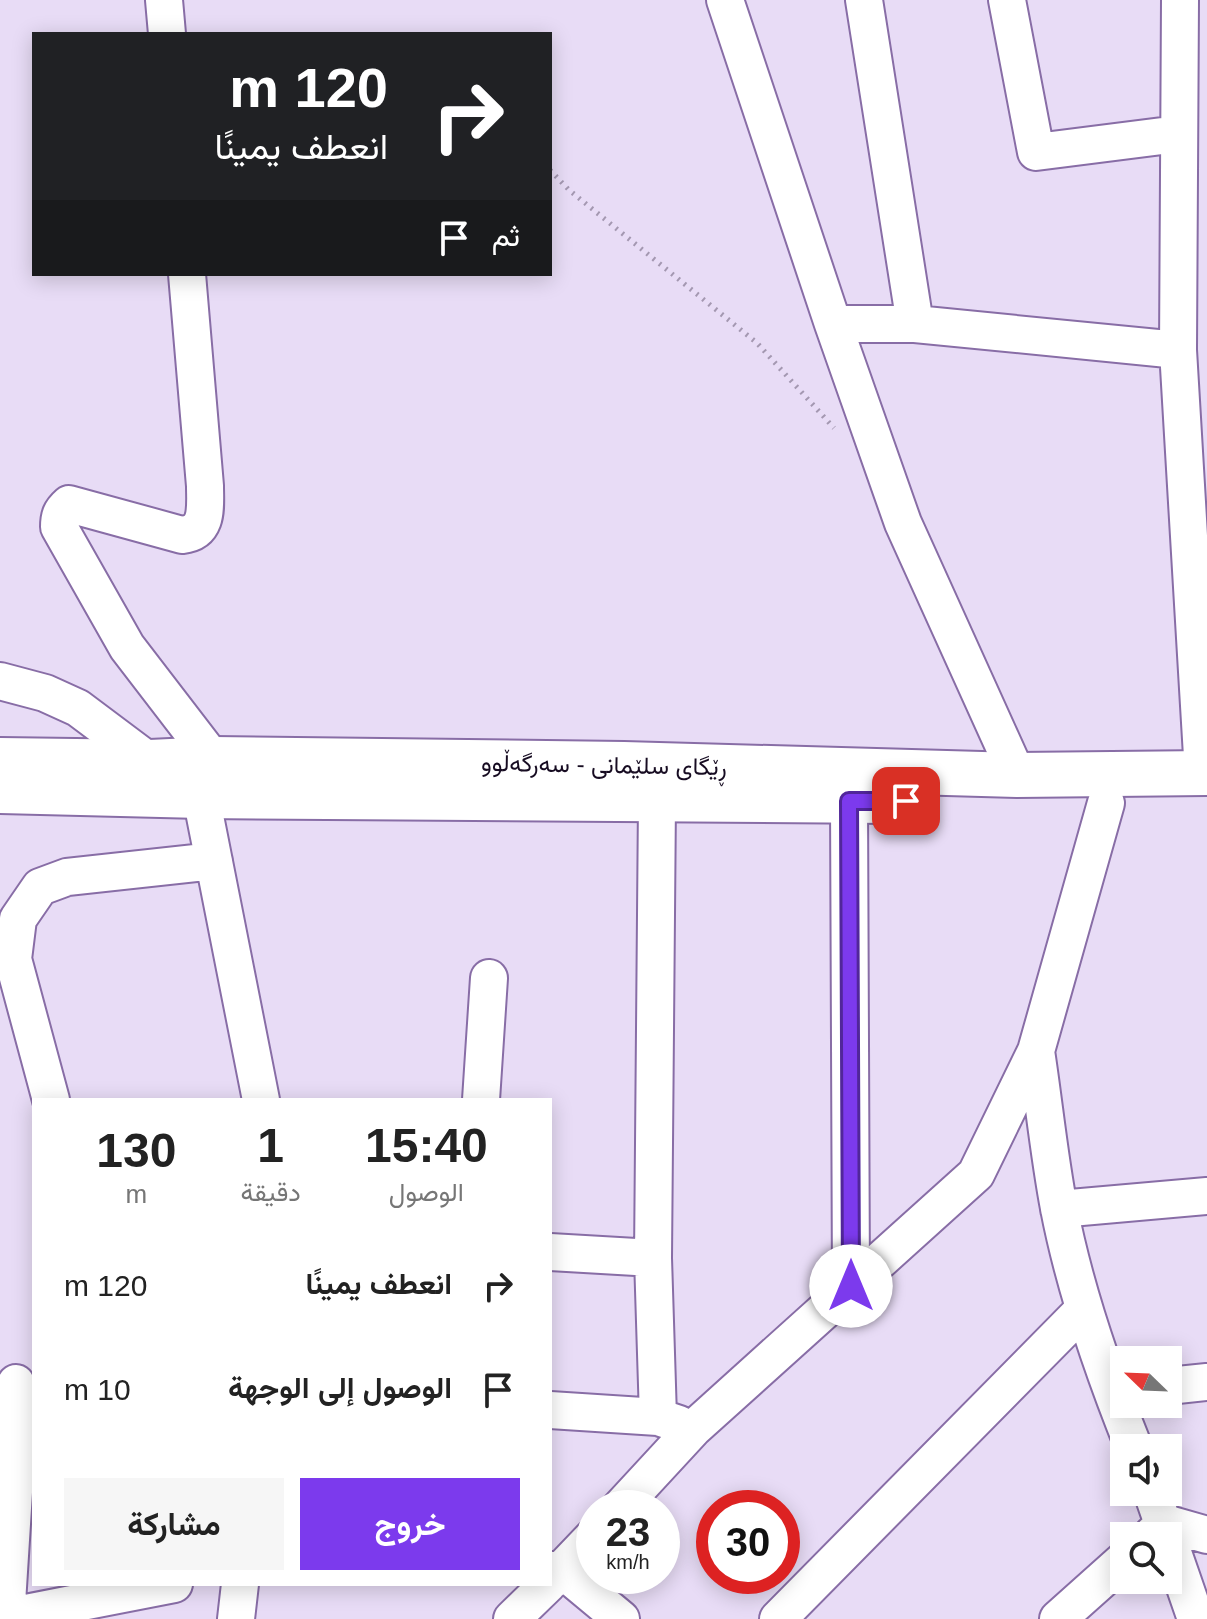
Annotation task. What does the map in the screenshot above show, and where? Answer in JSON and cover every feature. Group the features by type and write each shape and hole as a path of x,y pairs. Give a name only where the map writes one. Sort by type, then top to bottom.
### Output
{"main road":[{"name":"ڕێگای سلێمانی - سەرگەڵوو","path":"0,760 150,762 207,778 657,800 1106,803 1206,783"},
{"name":"ڕێگای سلێمانی - سەرگەڵوو","path":"0,791 207,778 624,764 1206,783"}],"street":[{"path":"164,0 167,32"},
{"path":"725,0 903,523 1017,775"},
{"path":"864,0 915,324"},
{"path":"1007,0 1036,152 1178,134"},
{"path":"1180,0 1192,57 1178,134 1178,350 1206,783"},
{"path":"187,276 205,486 205,509 200,528 192,534 182,535 69,504 59,518 59,527 207,778 214,861 261,1098"},
{"path":"833,324 915,324 1178,350"},
{"path":"0,681 45,693 78,708 150,762"},
{"path":"657,800 653,1258 658,1417"},
{"path":"849,801 851,1286"},
{"path":"637,1490 693,1429 976,1174 1036,1051 1106,803"},
{"path":"50,1098 13,959 18,919 40,887 67,877 214,861"},
{"path":"481,1098 489,978"},
{"path":"1036,1051 1059,1209 1084,1309 1110,1372"},
{"path":"1059,1209 1207,1196"},
{"path":"552,1252 653,1258"},
{"path":"778,1619 1084,1309"},
{"path":"17,1382 15,1476 4,1618 164,1586"},
{"path":"1182,1385 1207,1382"},
{"path":"552,1410 658,1417 693,1429"},
{"path":"1156,1517 1207,1535"},
{"path":"1156,1517 1196,1619"},
{"path":"576,1553 552,1576 621,1619"},
{"path":"1058,1619 1110,1573"},
{"path":"236,1619 240,1586"},
{"path":"512,1619 543,1586"}],"path":[{"path":"552,172 569,190 757,343 822,412 840,437"}],"route":[{"path":"851,1286 849,801 906,801"}]}
